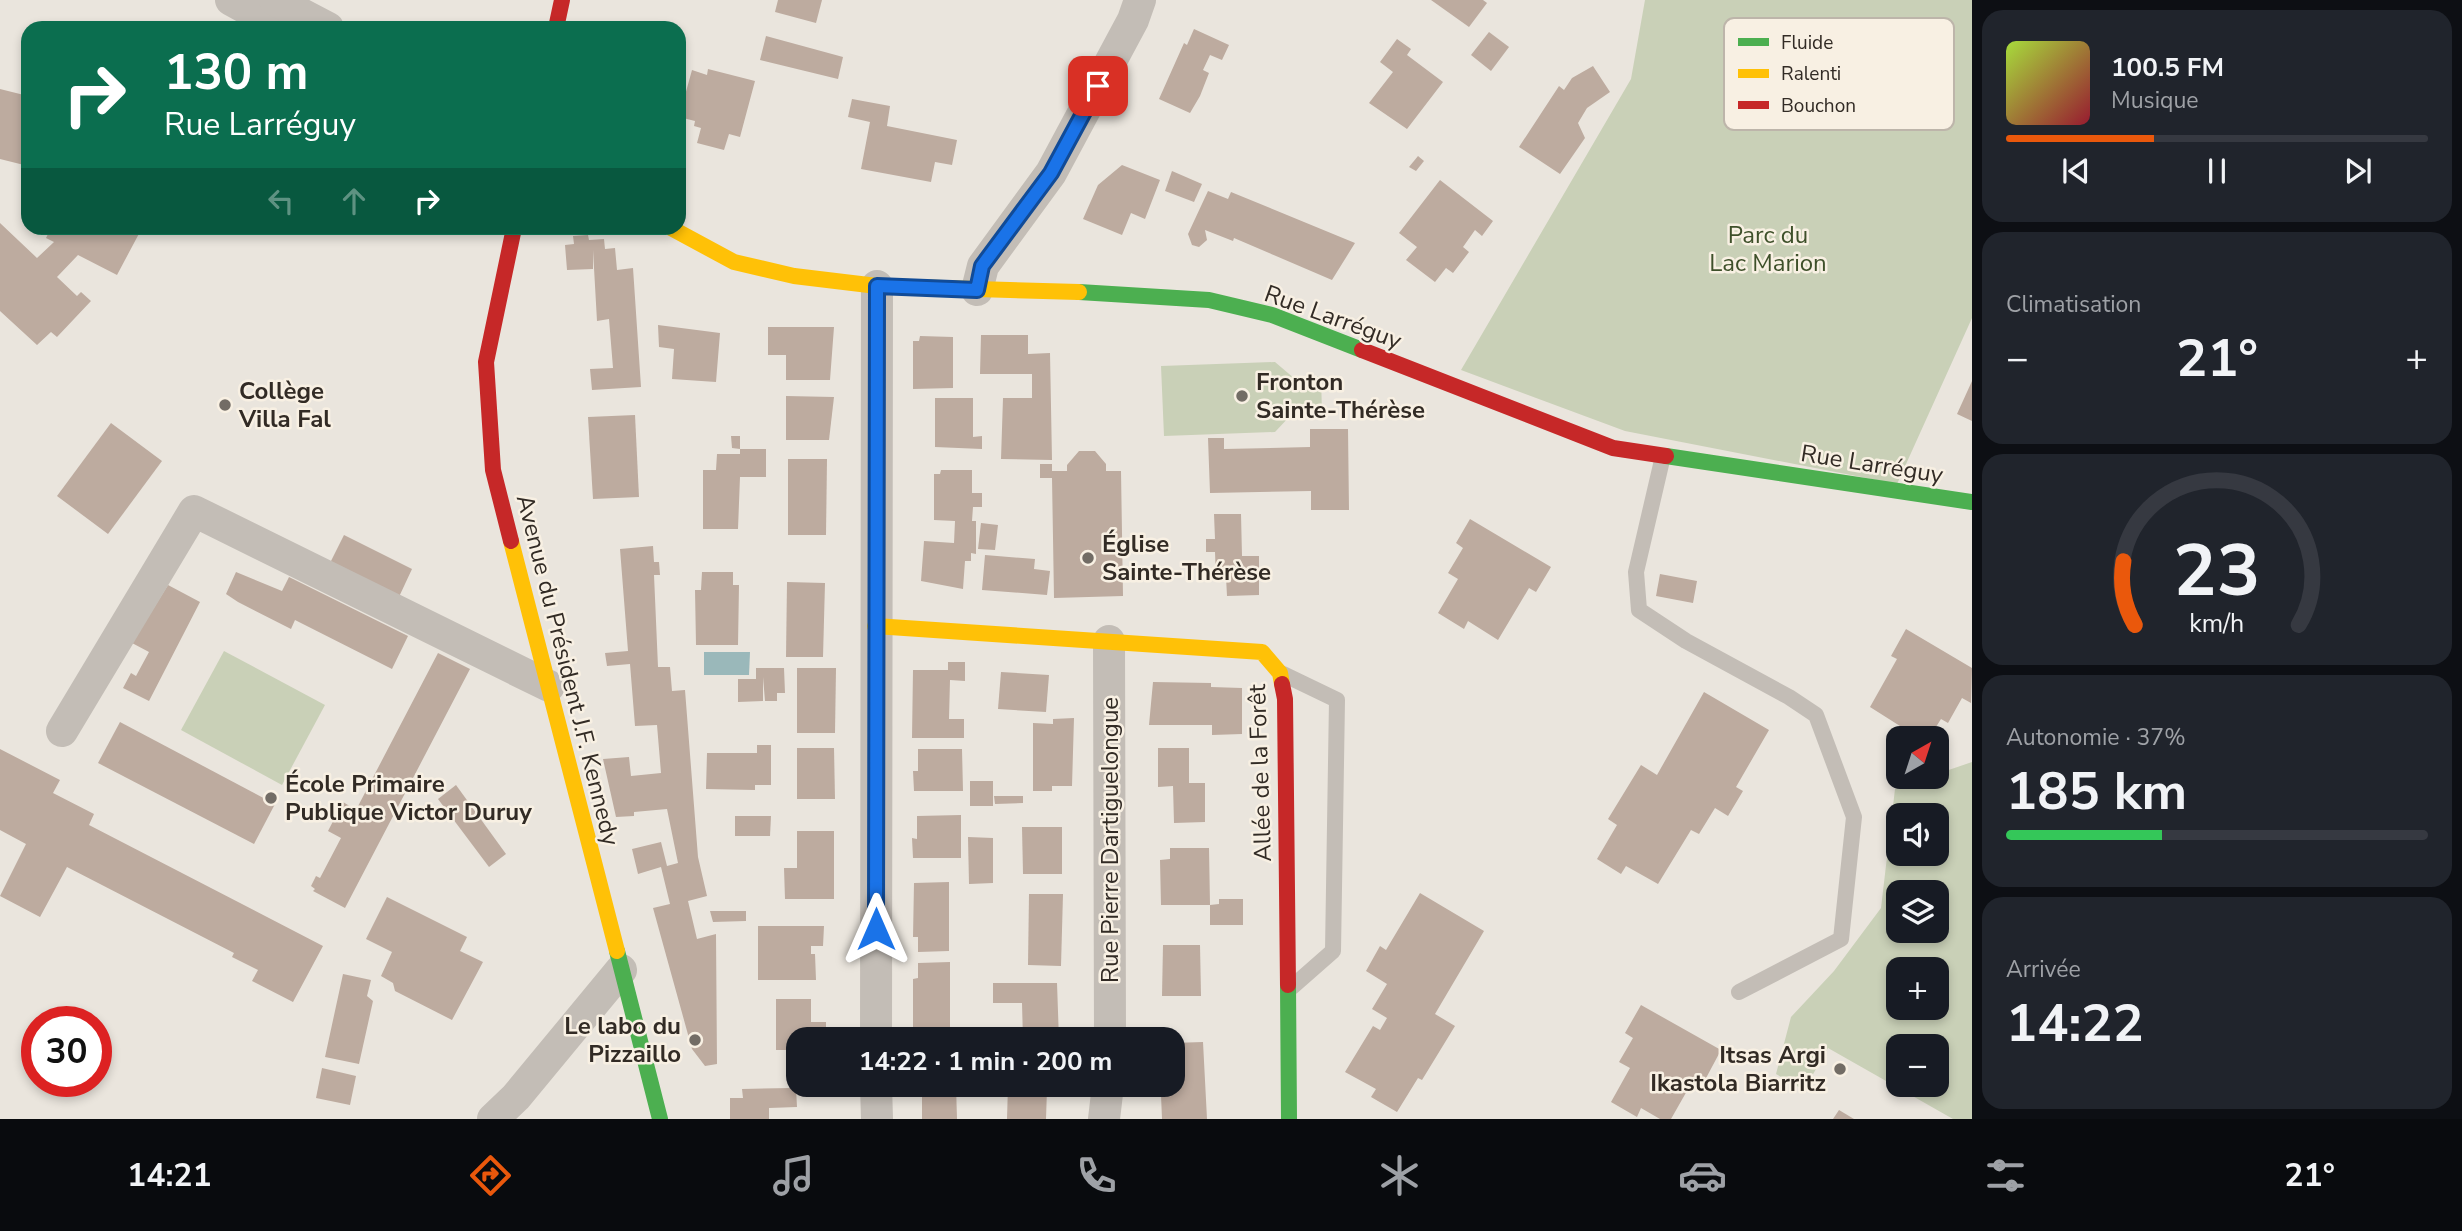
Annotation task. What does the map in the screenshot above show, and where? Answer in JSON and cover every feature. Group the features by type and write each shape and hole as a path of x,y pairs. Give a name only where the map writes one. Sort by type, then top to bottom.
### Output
{"street":[{"path":"231,0 270,21"},
{"path":"275,0 315,21"},
{"path":"558,21 562,0"},
{"path":"977,290 982,266 1051,173 1133,20 1140,0"},
{"name":"Avenue du Président J.F. Kennedy","path":"513,235 486,362 486,415 493,470 660,1119"},
{"name":"Rue Larréguy","path":"684,235 734,262 794,276 877,286 1152,294 1209,300 1272,315 1613,448 1972,502"},
{"path":"876,1027 877,286"},
{"path":"62,731 194,510 549,686"},
{"name":"Allée de la Forêt","path":"875,626 1262,652 1280,673 1285,699 1289,1119"},
{"name":"Rue Pierre Dartiguelongue","path":"1109,641 1110,1027"},
{"path":"493,1119 516,1097 621,970"},
{"path":"877,1097 877,1119"},
{"path":"1104,1119 1107,1097"}],"lane":[{"path":"1663,456 1636,572 1639,610 1686,641 1789,697 1816,715 1854,817 1841,939 1739,992"},
{"path":"1280,673 1337,700 1334,951 1288,990"}],"green space":[{"name":"Parc du Lac Marion","path":"1645,0 1972,0 1972,318 1897,484 1625,431 1461,370 1631,79"},
{"name":"Fronton Sainte-Thérèse","path":"1275,362 1295,379 1321,376 1322,414 1291,415 1275,432 1164,436 1161,366"},
{"path":"224,651 325,705 282,785 181,730"},
{"path":"1972,762 1972,1119 1953,1119 1914,1097 1949,1097 1949,1034 1886,1034 1886,1081 1828,1048 1804,1090 1776,1074 1791,1017 1834,971 1881,908 1886,866 1949,866 1949,803 1893,803 1895,789 1950,789 1950,770"}],"water":[{"path":"704,652 750,652 749,675 704,675"}],"building":[{"path":"778,0 822,0 816,23 775,12"},
{"path":"1431,0 1483,0 1487,3 1469,27"},
{"path":"1194,29 1229,45 1222,60 1210,55 1203,70 1209,73 1190,113 1159,99 1184,43 1187,45"},
{"path":"1489,32 1509,47 1491,71 1471,55"},
{"path":"766,36 843,57 838,79 760,60"},
{"path":"1397,39 1411,49 1407,55 1443,82 1407,129 1369,103 1393,72 1380,62"},
{"path":"1593,66 1610,92 1587,108 1578,123 1585,138 1560,174 1519,147 1559,86 1564,90 1572,78"},
{"path":"708,69 755,81 740,137 729,134 724,150 697,143 701,128 694,126 695,121 686,119 686,92 692,70 707,75"},
{"path":"0,89 21,94 21,164 0,159"},
{"path":"852,99 890,106 887,126 957,140 952,165 935,162 931,182 861,169 870,122 848,117"},
{"path":"1418,156 1424,161 1416,171 1409,167"},
{"path":"1122,165 1160,180 1145,219 1131,213 1122,235 1083,219 1098,185"},
{"path":"1172,171 1202,184 1194,202 1165,191"},
{"path":"1440,180 1493,221 1482,236 1475,230 1463,247 1469,252 1453,273 1446,268 1435,282 1406,260 1417,247 1399,233"},
{"path":"1208,191 1228,199 1231,192 1355,243 1332,280 1234,238 1233,241 1205,230 1207,240 1199,247 1192,245 1188,234"},
{"path":"0,223 37,258 54,242 46,238 48,235 138,235 117,275 78,255 57,277 77,296 81,292 91,301 57,337 51,332 37,345 0,311"},
{"path":"588,235 589,240 604,239 605,249 615,248 617,270 633,268 641,387 592,390 590,369 613,368 609,319 597,321 593,250 593,269 567,270 565,245 574,244 573,236"},
{"path":"658,325 720,333 716,382 672,379 674,349 659,347"},
{"path":"768,327 834,327 830,380 786,380 786,355 768,355"},
{"path":"981,335 1028,335 1028,354 1050,353 1052,460 1001,459 1003,398 1032,398 1032,374 980,374"},
{"path":"920,336 953,337 953,388 913,389 913,341 919,341"},
{"path":"1972,381 1972,421 1957,414"},
{"path":"786,396 834,397 829,440 786,440"},
{"path":"935,398 973,398 973,437 982,436 982,449 935,447"},
{"path":"635,415 639,497 593,499 588,417"},
{"path":"111,423 162,461 108,534 57,496"},
{"path":"1310,429 1348,429 1349,510 1311,510 1311,491 1210,493 1208,438 1224,438 1224,449 1310,447"},
{"path":"731,436 740,436 740,449 732,448"},
{"path":"740,449 766,449 766,477 740,477 738,529 703,529 703,470 716,470 717,454 740,454"},
{"name":"Église Sainte-Thérèse","path":"1079,451 1095,451 1106,464 1106,471 1121,471 1123,596 1054,598 1052,478 1040,478 1040,464 1052,464 1052,471 1067,471 1067,465"},
{"path":"788,459 827,459 826,535 788,535"},
{"path":"941,470 972,470 972,493 982,493 982,507 973,507 972,521 976,521 976,554 971,553 971,561 965,561 963,589 921,581 924,541 954,543 955,521 934,520 934,474 940,474"},
{"path":"1214,514 1241,514 1242,556 1259,556 1259,595 1227,596 1226,577 1216,578 1215,552 1206,552 1206,539 1215,539"},
{"path":"1470,519 1551,567 1536,592 1529,588 1498,640 1468,621 1464,629 1438,613 1458,579 1448,573 1463,548 1456,543"},
{"path":"981,523 998,525 995,550 978,549"},
{"path":"344,535 412,569 398,599 329,565"},
{"path":"653,546 654,562 659,562 660,575 654,575 658,667 670,667 672,691 685,690 698,857 707,896 688,901 697,939 716,934 717,1064 705,1066 692,1049 653,908 670,904 661,867 638,874 632,849 661,842 667,866 678,863 667,809 634,812 634,816 616,817 603,759 629,757 631,776 661,773 657,725 635,726 630,664 607,666 605,653 628,651 620,549"},
{"path":"985,555 1035,559 1034,569 1050,571 1047,595 982,590"},
{"path":"236,572 282,591 289,577 408,636 392,669 295,620 291,629 238,602 226,594"},
{"path":"702,572 733,572 733,585 739,585 738,645 696,645 695,590 701,590"},
{"path":"1660,574 1697,581 1693,603 1656,596"},
{"path":"787,582 825,583 823,657 786,657"},
{"path":"168,585 200,602 149,701 123,688 131,673 136,676 149,652 132,643"},
{"path":"1906,629 1972,668 1971,703 1962,698 1948,723 1941,719 1937,726 1900,726 1870,707 1897,659 1891,656"},
{"path":"438,653 470,669 345,908 313,891 315,889 311,886 316,876 320,878 341,838 328,831 343,802 356,810"},
{"path":"948,662 965,662 965,681 950,680 949,719 964,719 964,738 912,738 913,670 948,670"},
{"path":"756,668 784,668 785,693 777,693 777,701 765,701 763,677 763,701 738,702 738,679 756,679"},
{"path":"797,668 836,668 835,733 797,733"},
{"path":"1001,672 1049,675 1046,712 998,709"},
{"path":"1153,682 1211,683 1211,687 1242,688 1242,734 1212,735 1212,725 1149,725"},
{"path":"1704,692 1769,730 1736,787 1743,791 1728,816 1715,808 1699,834 1691,830 1658,884 1626,866 1621,874 1597,859 1617,825 1608,819 1641,765 1657,775"},
{"path":"1074,718 1072,786 1052,786 1052,791 1033,791 1033,723 1053,724 1053,719"},
{"path":"120,722 275,804 254,844 98,763"},
{"path":"757,745 771,745 771,785 755,785 755,790 706,789 707,753 757,753"},
{"path":"797,748 834,748 835,799 797,799"},
{"path":"1158,748 1189,748 1189,783 1205,783 1205,822 1174,823 1173,786 1158,787"},
{"path":"0,749 60,780 53,793 94,814 89,825 323,946 293,1002 252,981 258,970 232,957 234,953 67,867 40,917 0,896 26,844 0,830"},
{"path":"918,749 962,749 963,791 914,791 913,771 918,771"},
{"path":"970,781 993,781 993,806 970,806"},
{"path":"456,785 506,854 489,867 438,799"},
{"path":"994,796 1023,796 1023,803 995,804"},
{"path":"961,815 961,858 913,858 912,838 917,839 917,816"},
{"path":"735,816 771,816 770,836 735,836"},
{"path":"1022,827 1062,827 1062,874 1023,874"},
{"path":"797,831 834,831 834,899 785,899 784,868 797,868"},
{"path":"968,837 993,838 993,883 969,884"},
{"path":"1170,848 1209,848 1210,905 1161,905 1160,860 1170,859"},
{"path":"949,882 949,951 918,952 918,937 913,937 914,883"},
{"path":"1420,893 1484,931 1435,1014 1455,1026 1422,1080 1418,1078 1397,1112 1371,1097 1376,1089 1345,1072 1373,1026 1380,1030 1387,1018 1372,1009 1387,984 1366,971 1380,946 1386,950"},
{"path":"1029,894 1063,894 1061,966 1028,965"},
{"path":"387,897 467,937 460,951 483,962 452,1020 395,991 393,983 381,976 392,952 366,939"},
{"path":"1219,899 1243,899 1243,925 1210,925 1210,905 1219,904"},
{"path":"710,911 746,911 746,921 713,922"},
{"path":"758,926 824,926 823,946 811,946 811,954 815,954 816,980 758,980"},
{"path":"1163,945 1200,945 1201,996 1162,996"},
{"path":"950,962 950,1027 913,1027 913,979 918,978 918,963"},
{"path":"343,974 371,980 367,996 373,1001 359,1064 325,1057"},
{"path":"993,983 1057,983 1059,1027 1023,1027 1022,1003 993,1003"},
{"path":"776,999 811,999 811,1022 826,1022 826,1027 786,1027 786,1050 776,1050"},
{"path":"1641,1005 1721,1050 1705,1080 1696,1075 1671,1119 1660,1119 1641,1108 1637,1117 1611,1102 1630,1068 1619,1062 1633,1038 1625,1033"},
{"path":"1203,1042 1207,1119 1162,1119 1161,1097 1185,1097 1185,1043"},
{"path":"322,1068 356,1076 350,1105 316,1098"},
{"path":"786,1088 786,1097 796,1097 797,1107 769,1108 769,1119 730,1119 730,1098 743,1098 742,1089"},
{"path":"922,1097 956,1097 957,1119 922,1119"},
{"path":"1008,1097 1047,1097 1046,1119 1007,1119"},
{"path":"1839,1110 1854,1119 1833,1119"}],"traffic: fast":[{"path":"1079,292 1209,300 1272,315 1362,350"},
{"path":"1666,456 1972,502"},
{"path":"617,951 660,1119"},
{"path":"1288,985 1289,1119"}],"traffic: slow":[{"path":"684,235 734,262 794,276 877,286 1079,292"},
{"path":"511,541 617,951"},
{"path":"875,626 1262,652 1280,673 1282,684"}],"traffic: jam":[{"path":"558,21 562,0"},
{"path":"511,541 493,470 486,362 513,235"},
{"path":"1362,350 1613,448 1666,456"},
{"path":"1282,684 1285,699 1288,985"}],"place":[{"name":"Fronton Sainte-Thérèse","path":"1242,396"},
{"name":"Collège Villa Fal","path":"225,405"},
{"name":"Église Sainte-Thérèse","path":"1088,558"},
{"name":"École Primaire Publique Victor Duruy","path":"271,798"},
{"name":"Le labo du Pizzaillo","path":"695,1040"},
{"name":"Itsas Argi Ikastola Biarritz","path":"1840,1069"}],"route":[{"path":"876,929 877,286 977,290 982,266 1051,173 1098,86"}]}
